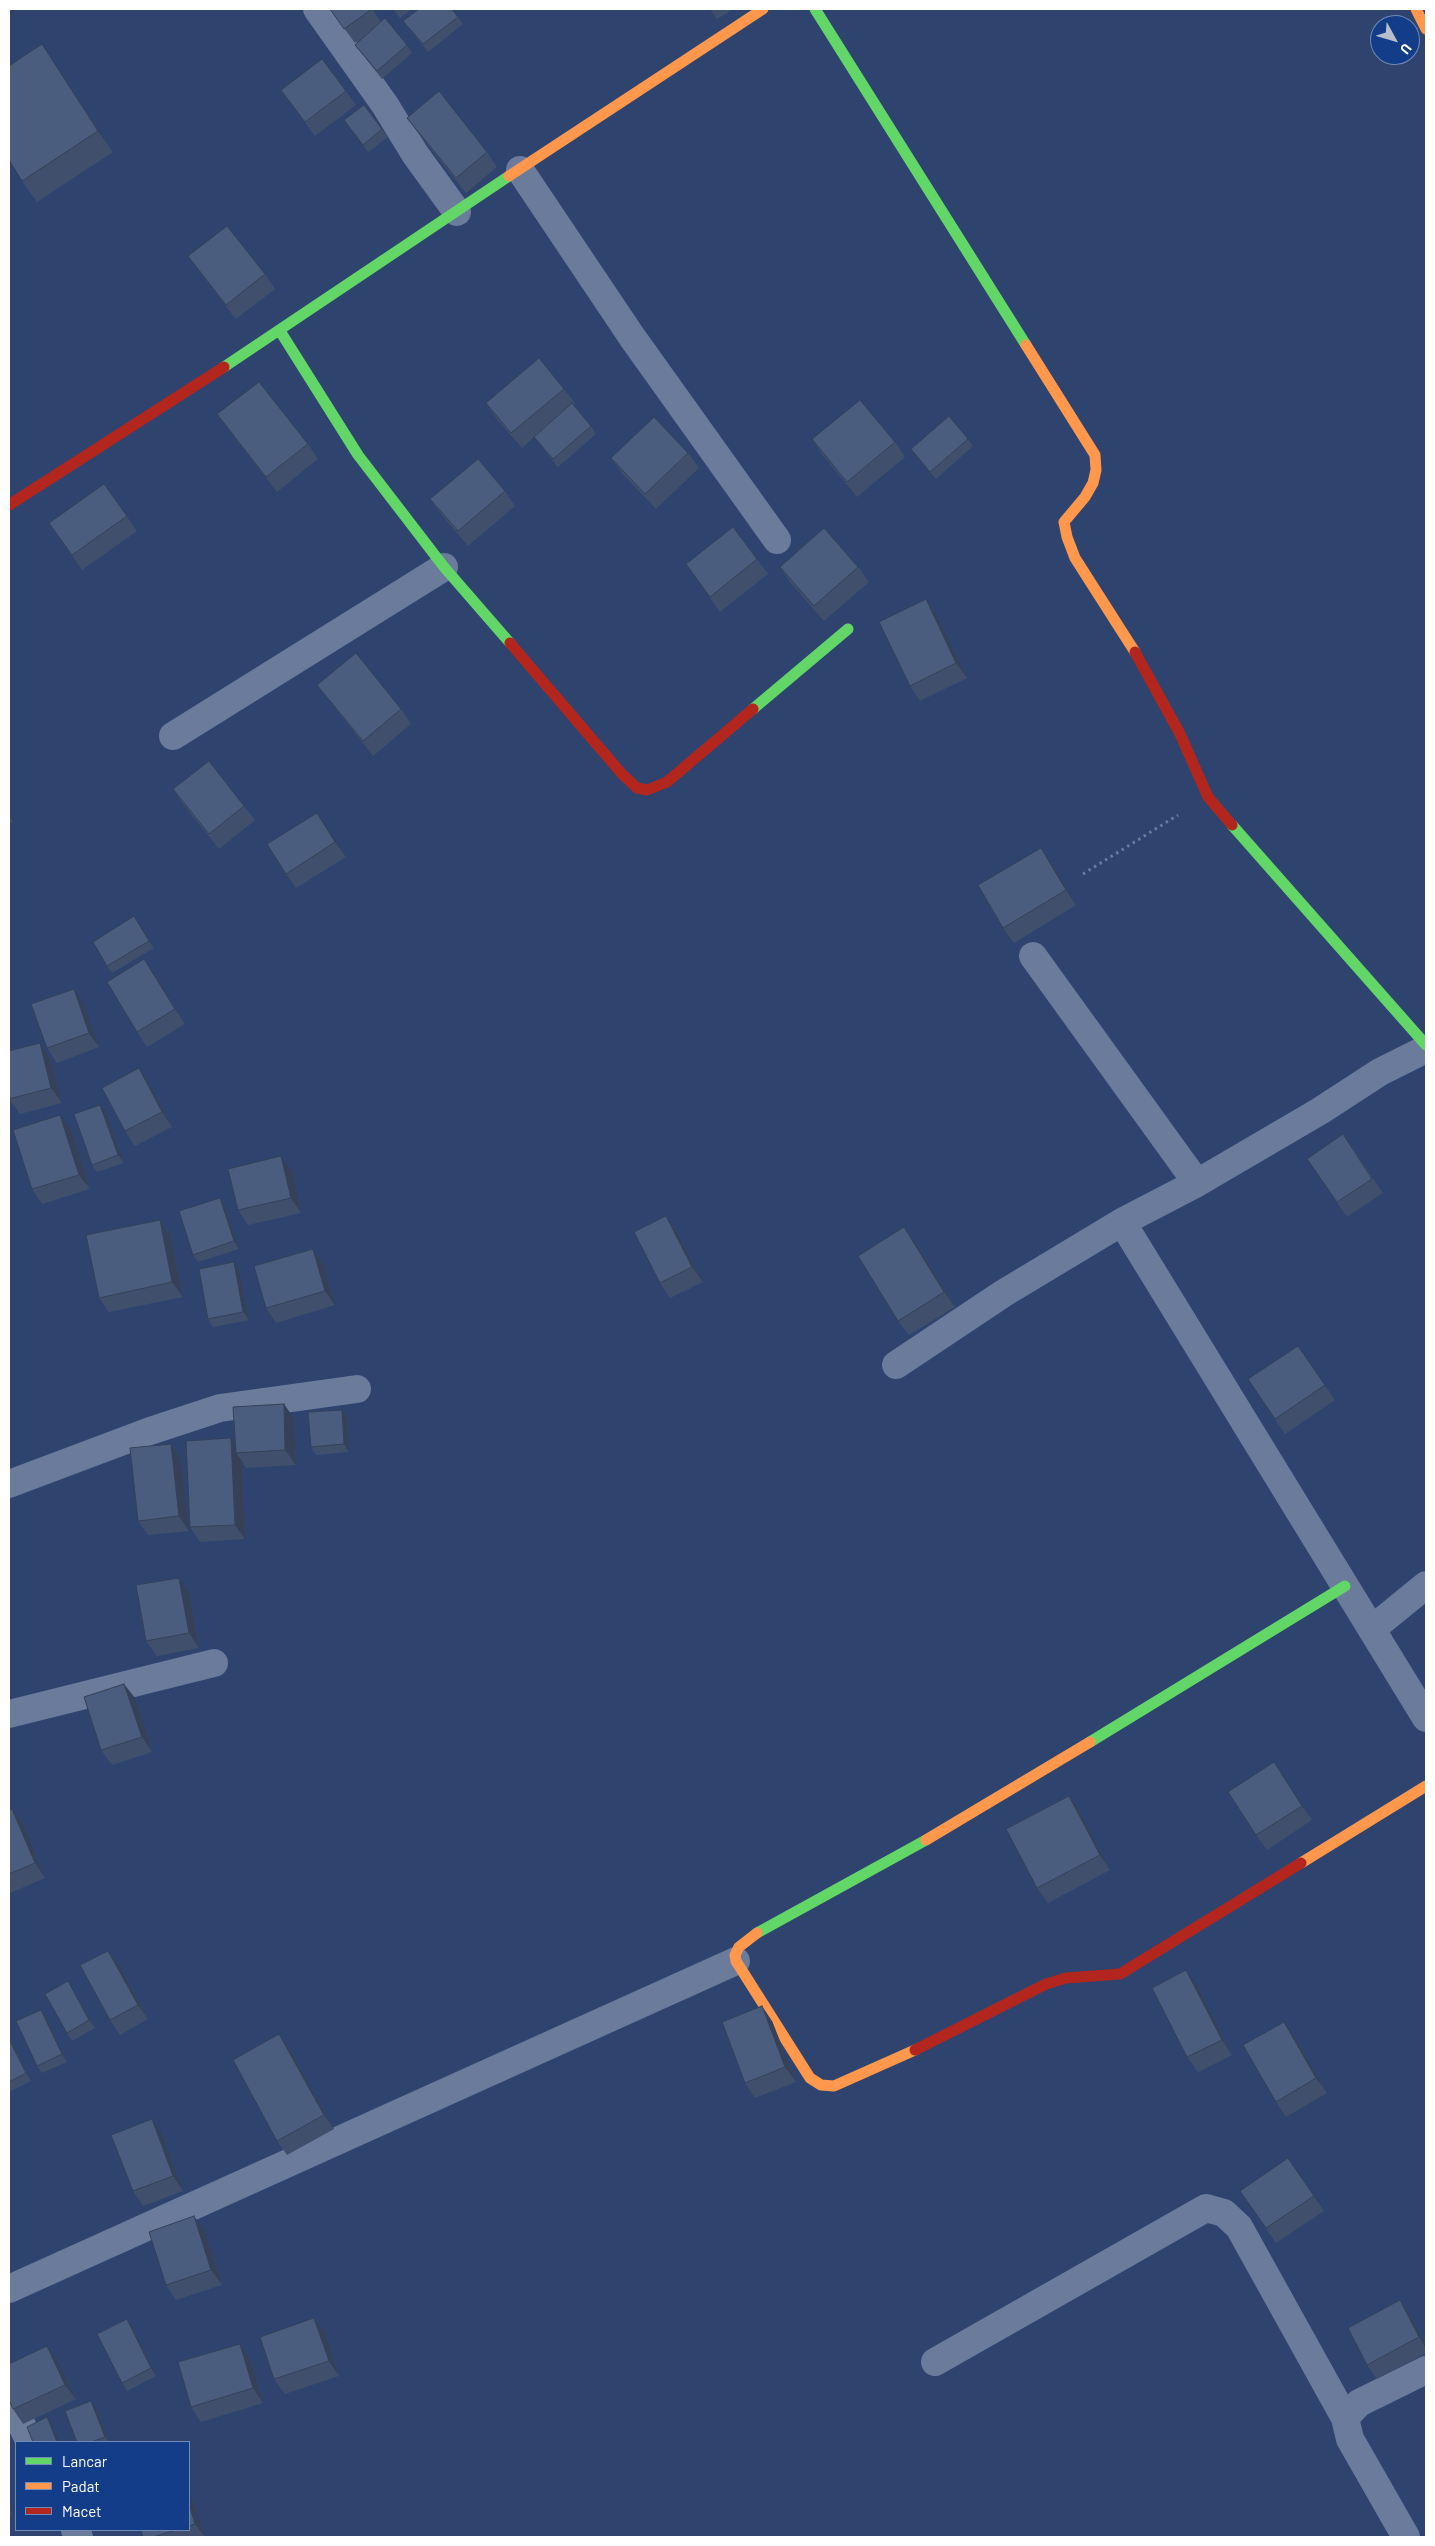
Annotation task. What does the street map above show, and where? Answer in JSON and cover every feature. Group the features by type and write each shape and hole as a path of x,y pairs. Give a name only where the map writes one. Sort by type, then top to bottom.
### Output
{"street":[{"path":"317,9 385,105 415,154 457,212"},
{"path":"9,505 280,331 763,9"},
{"path":"815,9 1095,455 1096,470 1093,483 1085,497 1064,522 1067,537 1075,558 1138,656 1180,734 1208,797 1426,1047 1380,1072 1320,1111 1197,1183 1122,1222 1004,1293 896,1365"},
{"path":"1416,9 1426,29"},
{"path":"520,170 632,337 777,540"},
{"path":"280,331 358,455 444,567 622,774 638,788 647,790 667,782 848,629"},
{"path":"173,736 444,567"},
{"path":"1033,956 1197,1183"},
{"path":"1122,1222 1426,1718"},
{"path":"9,1484 150,1431 220,1408 357,1389"},
{"path":"1372,1629 1426,1585"},
{"path":"1345,1586 962,1820 756,1934 739,1947 735,1954 736,1961 810,2078 821,2085 834,2086 920,2048 1046,1984 1066,1978 1120,1974 1426,1786"},
{"path":"9,1714 214,1663"},
{"path":"9,2289 736,1961"},
{"path":"935,2362 1191,2215 1206,2208 1224,2213 1239,2227 1346,2418 1350,2439 1406,2537"},
{"path":"1346,2418 1359,2403 1426,2370"},
{"path":"9,2399 30,2441"}],"path":[{"path":"1083,874 1208,797"}],"building":[{"path":"330,9 372,9 344,29"},
{"path":"419,9 452,9 458,17 423,44 403,21"},
{"path":"385,18 407,45 377,71 355,45"},
{"path":"42,44 98,131 22,181 9,160 9,66"},
{"path":"322,59 346,91 305,122 281,90"},
{"path":"439,91 487,152 456,178 407,118"},
{"path":"364,105 382,129 363,145 344,120"},
{"path":"227,226 265,274 226,305 188,256"},
{"path":"539,358 564,389 511,433 486,403"},
{"path":"259,382 308,444 266,477 217,414"},
{"path":"860,400 895,442 847,482 812,439"},
{"path":"572,403 591,426 553,459 534,437"},
{"path":"949,416 968,439 930,472 911,449"},
{"path":"654,417 688,453 645,494 611,458"},
{"path":"478,459 505,491 458,531 430,499"},
{"path":"104,484 127,516 72,555 49,523"},
{"path":"733,527 757,559 710,597 686,564"},
{"path":"824,528 858,567 814,606 780,567"},
{"path":"926,599 956,663 910,686 879,622"},
{"path":"356,653 401,709 363,741 317,685"},
{"path":"209,761 244,806 209,834 173,789"},
{"path":"317,813 335,842 286,874 267,844"},
{"path":"1041,848 1066,890 1003,928 978,885"},
{"path":"134,916 149,941 107,966 93,942"},
{"path":"144,959 175,1009 137,1032 107,982"},
{"path":"74,989 89,1033 47,1048 31,1004"},
{"path":"40,1043 51,1088 9,1099 9,1051"},
{"path":"139,1068 162,1112 125,1131 102,1088"},
{"path":"100,1105 118,1155 92,1165 74,1114"},
{"path":"60,1115 79,1175 32,1189 13,1130"},
{"path":"1343,1134 1372,1179 1337,1202 1307,1159"},
{"path":"281,1156 291,1198 238,1210 228,1169"},
{"path":"220,1198 234,1241 193,1255 179,1211"},
{"path":"666,1216 692,1267 660,1283 634,1232"},
{"path":"160,1220 172,1282 99,1298 86,1235"},
{"path":"904,1227 944,1292 898,1321 858,1256"},
{"path":"313,1249 325,1291 266,1308 254,1266"},
{"path":"234,1262 243,1312 208,1319 199,1269"},
{"path":"1298,1346 1325,1385 1275,1419 1248,1379"},
{"path":"284,1404 285,1450 236,1453 233,1407"},
{"path":"342,1410 344,1444 311,1447 308,1412"},
{"path":"231,1438 235,1525 190,1527 186,1441"},
{"path":"171,1444 179,1516 138,1521 130,1448"},
{"path":"179,1578 189,1633 146,1641 136,1585"},
{"path":"124,1684 142,1737 101,1750 84,1697"},
{"path":"1274,1762 1302,1806 1256,1835 1228,1792"},
{"path":"1069,1796 1100,1855 1037,1888 1006,1829"},
{"path":"12,1809 35,1863 9,1874 9,1810"},
{"path":"108,1951 138,2005 110,2020 80,1965"},
{"path":"1186,1970 1222,2040 1187,2057 1152,1988"},
{"path":"68,1981 89,2020 67,2033 45,1994"},
{"path":"762,2006 785,2067 745,2083 722,2022"},
{"path":"41,2010 62,2054 37,2066 16,2021"},
{"path":"1284,2022 1316,2078 1276,2102 1243,2045"},
{"path":"279,2034 324,2115 277,2141 233,2060"},
{"path":"9,2039 26,2073 9,2082"},
{"path":"152,2119 173,2176 133,2191 111,2135"},
{"path":"1288,2158 1314,2196 1266,2228 1240,2191"},
{"path":"194,2216 211,2270 166,2285 149,2232"},
{"path":"1400,2300 1419,2337 1367,2365 1348,2328"},
{"path":"314,2318 329,2361 274,2379 260,2337"},
{"path":"127,2319 151,2368 122,2383 97,2334"},
{"path":"240,2344 253,2388 191,2407 178,2362"},
{"path":"47,2346 65,2385 13,2409 9,2400 9,2364"},
{"path":"91,2401 105,2437 94,2441 77,2441 65,2411"},
{"path":"47,2417 57,2441 33,2441 27,2427"},
{"path":"190,2507 195,2524 190,2526"},
{"path":"141,2531 173,2531 153,2537 143,2537"}],"traffic: fast":[{"path":"815,9 1026,345"},
{"path":"224,367 509,176"},
{"path":"280,331 358,455 444,567 510,643"},
{"path":"753,709 848,629"},
{"path":"1232,825 1426,1045"},
{"path":"1090,1742 1345,1586"},
{"path":"757,1933 926,1840"}],"traffic: slow":[{"path":"509,176 763,9"},
{"path":"1416,9 1426,29"},
{"path":"1026,345 1095,455 1096,470 1093,483 1085,497 1064,522 1067,537 1075,558 1135,652"},
{"path":"926,1840 1090,1742"},
{"path":"1301,1863 1426,1786"},
{"path":"757,1933 739,1947 735,1955 736,1961 810,2078 821,2085 834,2086 915,2050"}],"traffic: jam":[{"path":"9,505 224,367"},
{"path":"510,643 622,774 637,788 647,790 667,782 753,709"},
{"path":"1135,652 1180,734 1208,797 1232,825"},
{"path":"915,2050 1046,1984 1066,1978 1120,1974 1301,1863"}]}
